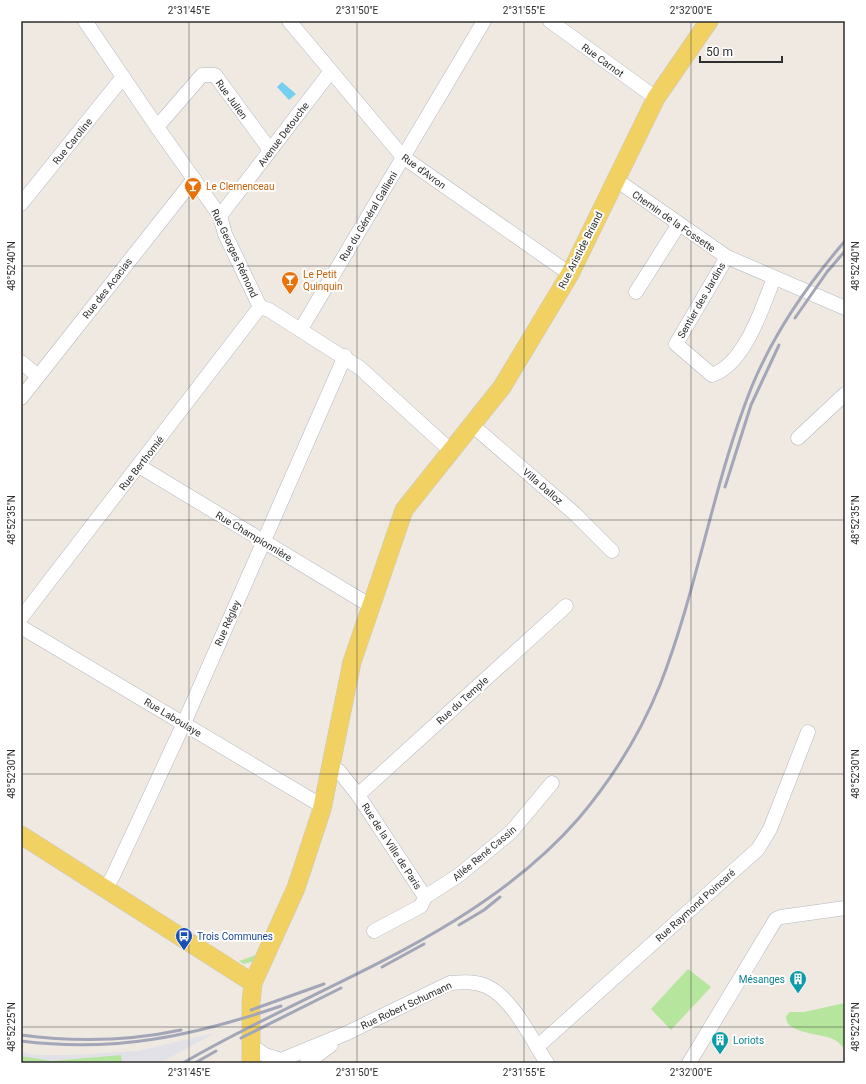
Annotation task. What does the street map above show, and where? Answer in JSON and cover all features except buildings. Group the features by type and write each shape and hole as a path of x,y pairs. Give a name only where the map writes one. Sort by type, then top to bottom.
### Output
{"main road":[{"name":"Rue Aristide Briand","path":"252,1055 251,1002 253,983 296,888 322,809 332,767 352,662 404,510 502,387 570,274 615,179 656,98 709,21"},
{"path":"21,835 253,983"}],"street":[{"name":"Rue Georges Rémond","path":"85,21 122,78 220,216 224,234 260,307 270,310 345,356 451,451"},
{"name":"Rue d'Avron","path":"289,21 403,157 570,274"},
{"name":"Rue du Général Gallieni","path":"301,329 484,21"},
{"name":"Rue Carnot","path":"550,21 656,98"},
{"name":"Avenue Detouche","path":"220,216 331,70"},
{"name":"Rue Julien","path":"157,127 202,75 215,75 270,150"},
{"name":"Rue Caroline","path":"21,204 122,78"},
{"name":"Rue des Acacias","path":"21,398 194,179"},
{"name":"Chemin de la Fossette","path":"615,179 727,257 845,308"},
{"path":"636,292 679,224"},
{"name":"Sentier des Jardins","path":"727,257 676,344 712,376 720,373 749,339 774,278"},
{"name":"Rue Berthomié","path":"21,618 260,307"},
{"name":"Rue Régley","path":"105,888 112,878 184,723 345,356"},
{"path":"21,362 38,376"},
{"path":"798,438 845,394"},
{"name":"Villa Dalloz","path":"472,425 574,513 612,551"},
{"name":"Rue Championnière","path":"139,466 371,606"},
{"name":"Rue du Temple","path":"358,795 566,606"},
{"name":"Rue Laboulaye","path":"21,627 317,803 322,809"},
{"name":"Rue Raymond Poincaré","path":"537,1048 758,849 770,829 808,732"},
{"name":"Rue de la Ville de Paris","path":"332,767 339,771 358,795 425,897 421,906 374,931"},
{"name":"Allée René Cassin","path":"425,897 459,875 512,832 552,783"},
{"path":"689,1063 776,919 845,908"},
{"name":"Rue Robert Schumann","path":"252,1055 265,1055 278,1062 347,1033 450,983 467,981 486,986 503,997 547,1063"},
{"name":"Rue Robert Schumann","path":"307,1063 347,1033"}],"shaded area":[{"path":"215,1033 160,1063 21,1063 21,1052 35,1055 71,1055 137,1051"}],"green space":[{"path":"256,955 254,961 244,964 239,961"},
{"path":"688,969 711,987 671,1030 651,1009"},
{"path":"845,1003 845,1049 833,1039 797,1030 787,1022 786,1016 790,1012 804,1012"},
{"path":"121,1055 122,1063 21,1063 21,1056 52,1061"}],"water":[{"path":"282,82 296,94 289,100 277,87"}],"railway":[{"path":"183,1063 234,1035 392,956 444,927 492,896 538,859 579,818 603,787 625,754 644,720 660,685 685,611 738,423 761,366 770,347 792,310 845,241"},
{"path":"795,318 827,272 845,251"},
{"path":"725,487 751,405 779,345"},
{"path":"459,925 484,910 500,897"},
{"path":"382,967 424,944"},
{"path":"251,1010 324,984"},
{"path":"241,1038 341,988"},
{"path":"21,1041 89,1045 153,1039 216,1026 281,1006"},
{"path":"21,1035 61,1039 101,1039 161,1034 181,1030"},
{"path":"195,1063 216,1051"}],"place":[{"name":"Le Clemenceau","path":"193,201"},
{"name":"Le Petit Quinquin","path":"290,295"},
{"name":"Trois Communes","path":"184,951"},
{"name":"Mésanges","path":"798,994"},
{"name":"Loriots","path":"720,1055"}]}
